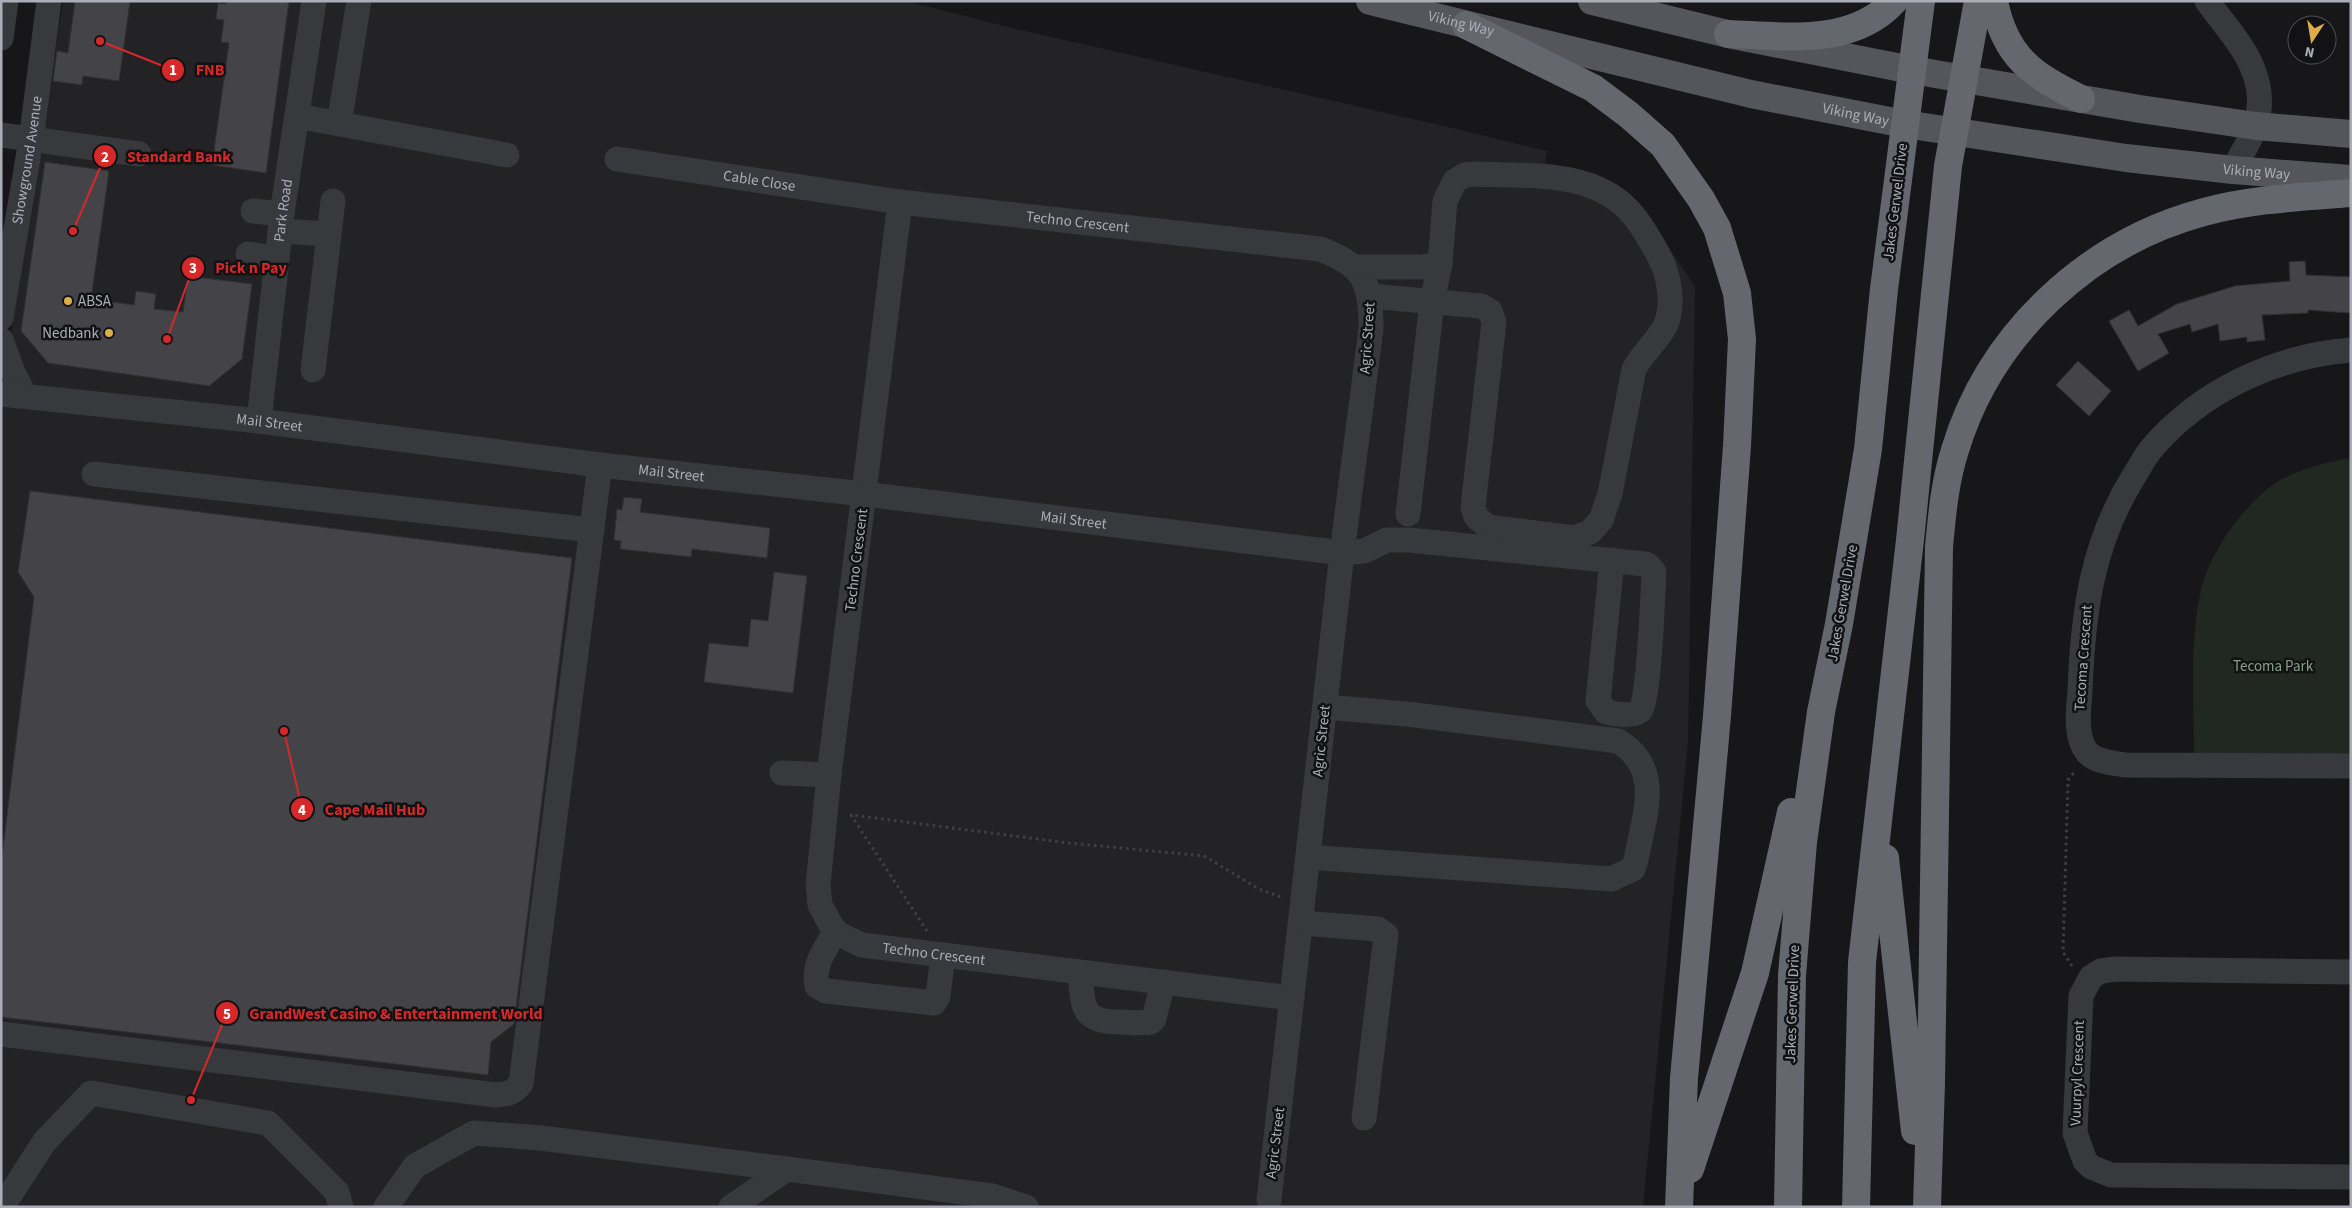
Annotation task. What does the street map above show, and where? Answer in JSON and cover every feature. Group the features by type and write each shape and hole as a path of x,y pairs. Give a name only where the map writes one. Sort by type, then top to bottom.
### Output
{"highway":[{"path":"1728,34 1793,36 1836,33 1867,22 1894,1"},
{"name":"Jakes Gerwel Drive","path":"1788,1207 1792,965 1803,842 1821,712 1839,624 1868,448 1884,289 1921,1"},
{"path":"1856,1207 1862,962 1910,540 1948,166 1962,79 1978,1"},
{"path":"1994,1 2005,38 2019,60 2041,78 2081,99"},
{"path":"1466,26 1593,88 1630,115 1663,145 1702,199 1717,228 1737,293 1742,348 1737,446 1717,716 1684,1078 1679,1207"},
{"path":"1927,1207 1931,1083 1939,546 1949,470 1964,423 1989,374 2026,322 2075,276 2125,242 2165,225 2227,207 2252,202 2351,193"},
{"path":"1679,1207 1707,1114 1755,973 1801,765 1821,712"},
{"path":"1880,807 1922,1207"}],"main road":[{"name":"Viking Way","path":"1370,1 1466,26 1751,94 1905,124 2126,158 2233,170 2351,179"},
{"path":"1592,1 1728,34 1962,79 2256,126 2351,134"}],"street":[{"path":"1,38 6,1"},
{"name":"Showground Avenue","path":"1,318 31,140 49,1"},
{"name":"Park Road","path":"259,420 281,223 314,1"},
{"path":"339,124 359,1"},
{"path":"2207,1 2249,58 2255,71 2259,107 2256,126 2233,170"},
{"path":"297,116 507,155"},
{"path":"1,135 139,154"},
{"name":"Cable Close","path":"617,160 900,202"},
{"path":"1364,281 1432,302 1481,306 1490,311 1494,322 1473,507 1474,514 1488,527 1574,538 1590,532 1601,520 1610,494 1634,369 1643,353 1665,325 1670,289 1665,268 1644,229 1617,199 1580,183 1545,177 1465,175 1455,181 1445,201 1440,264 1432,302 1408,514"},
{"path":"313,370 333,201"},
{"name":"Techno Crescent","path":"1292,998 862,945 836,932 820,905 818,885 828,775 900,202 1320,248 1342,258 1364,281"},
{"path":"253,210 281,223 328,234"},
{"path":"248,254 277,259"},
{"path":"1364,281 1440,264"},
{"name":"Agric Street","path":"1268,1200 1342,553 1371,329 1364,281"},
{"path":"1,340 12,372 13,395"},
{"name":"Tecoma Crescent","path":"2088,753 2082,745 2079,727 2082,638 2090,586 2112,518 2128,485 2152,448 2179,421 2210,396 2242,379 2276,366 2329,352 2351,350"},
{"name":"Mail Street","path":"13,395 259,420 600,465 864,494 1342,553 1364,551 1387,540 1409,540 1612,560 1645,564 1654,572 1648,671 1643,707 1639,712 1633,714 1606,712 1598,701 1612,560"},
{"path":"1,1034 496,1095 509,1094 516,1090 522,1083 600,465"},
{"path":"94,474 592,530"},
{"path":"1308,857 1610,880 1633,869 1648,786 1638,756 1618,741 1406,714 1325,707"},
{"path":"2088,753 2095,759 2125,765 2351,766"},
{"path":"782,773 828,775"},
{"path":"1301,915 1378,929 1386,935 1364,1118"},
{"path":"836,932 822,954 818,965 817,986 826,991 934,1003 938,996 943,955"},
{"path":"2085,986 2091,977 2101,971 2124,969 2351,972"},
{"path":"1080,972 1083,1003 1086,1012 1090,1017 1105,1022 1150,1022 1154,1019 1162,982"},
{"name":"Vuurpyl Crescent","path":"2085,986 2081,996 2075,1133 2085,1161 2091,1167 2111,1175 2351,1177"},
{"path":"2,1207 45,1142 91,1093 268,1123 337,1192 341,1207"},
{"path":"386,1207 415,1166 474,1133 541,1138 992,1196 1026,1207"},
{"path":"731,1207 787,1169"}],"path":[{"path":"2085,986 2064,952 2068,780 2088,753"},
{"path":"943,955 851,815 1059,841 1204,856 1301,915"}],"shaded area":[{"path":"63,1 906,1 1016,29 1547,151 1545,163 1597,174 1639,205 1695,286 1688,742 1643,1207 1,1207 1,398"}],"green space":[{"name":"Tecoma Park","path":"2351,458 2351,757 2194,756 2193,670 2195,626 2202,586 2214,556 2244,511 2269,488 2290,475"}],"building":[{"path":"75,1 130,1 119,81 83,76 82,85 53,81 57,51 68,53"},
{"path":"226,1 289,1 266,173 212,165 229,43 221,42 224,20 216,19 218,3 226,4"},
{"path":"45,162 109,171 91,299 134,305 136,291 156,294 154,309 183,312 188,276 252,284 242,359 209,386 48,363 21,331"},
{"path":"2305,261 2306,275 2351,277 2351,313 2308,310 2308,313 2262,315 2265,340 2247,342 2247,337 2220,341 2218,324 2192,332 2190,324 2158,334 2169,353 2138,371 2109,321 2129,310 2138,326 2177,304 2235,286 2290,281 2289,262"},
{"path":"2078,361 2111,391 2089,416 2056,385"},
{"path":"30,491 572,558 514,1024 491,1042 488,1075 1,1017 1,864 34,597 18,572"},
{"path":"624,497 642,499 640,512 770,528 767,558 692,549 691,557 620,549 621,541 614,540 617,509 622,510"},
{"path":"774,572 807,576 793,693 704,682 709,643 748,647 751,619 768,621"}],"place":[{"name":"FNB","path":"100,41"},
{"name":"Standard Bank","path":"73,231"},
{"name":"ABSA","path":"68,301"},
{"name":"Nedbank","path":"109,333"},
{"name":"Pick n Pay","path":"167,339"},
{"name":"Cape Mail Hub","path":"284,731"},
{"name":"GrandWest Casino & Entertainment World","path":"191,1100"}]}
